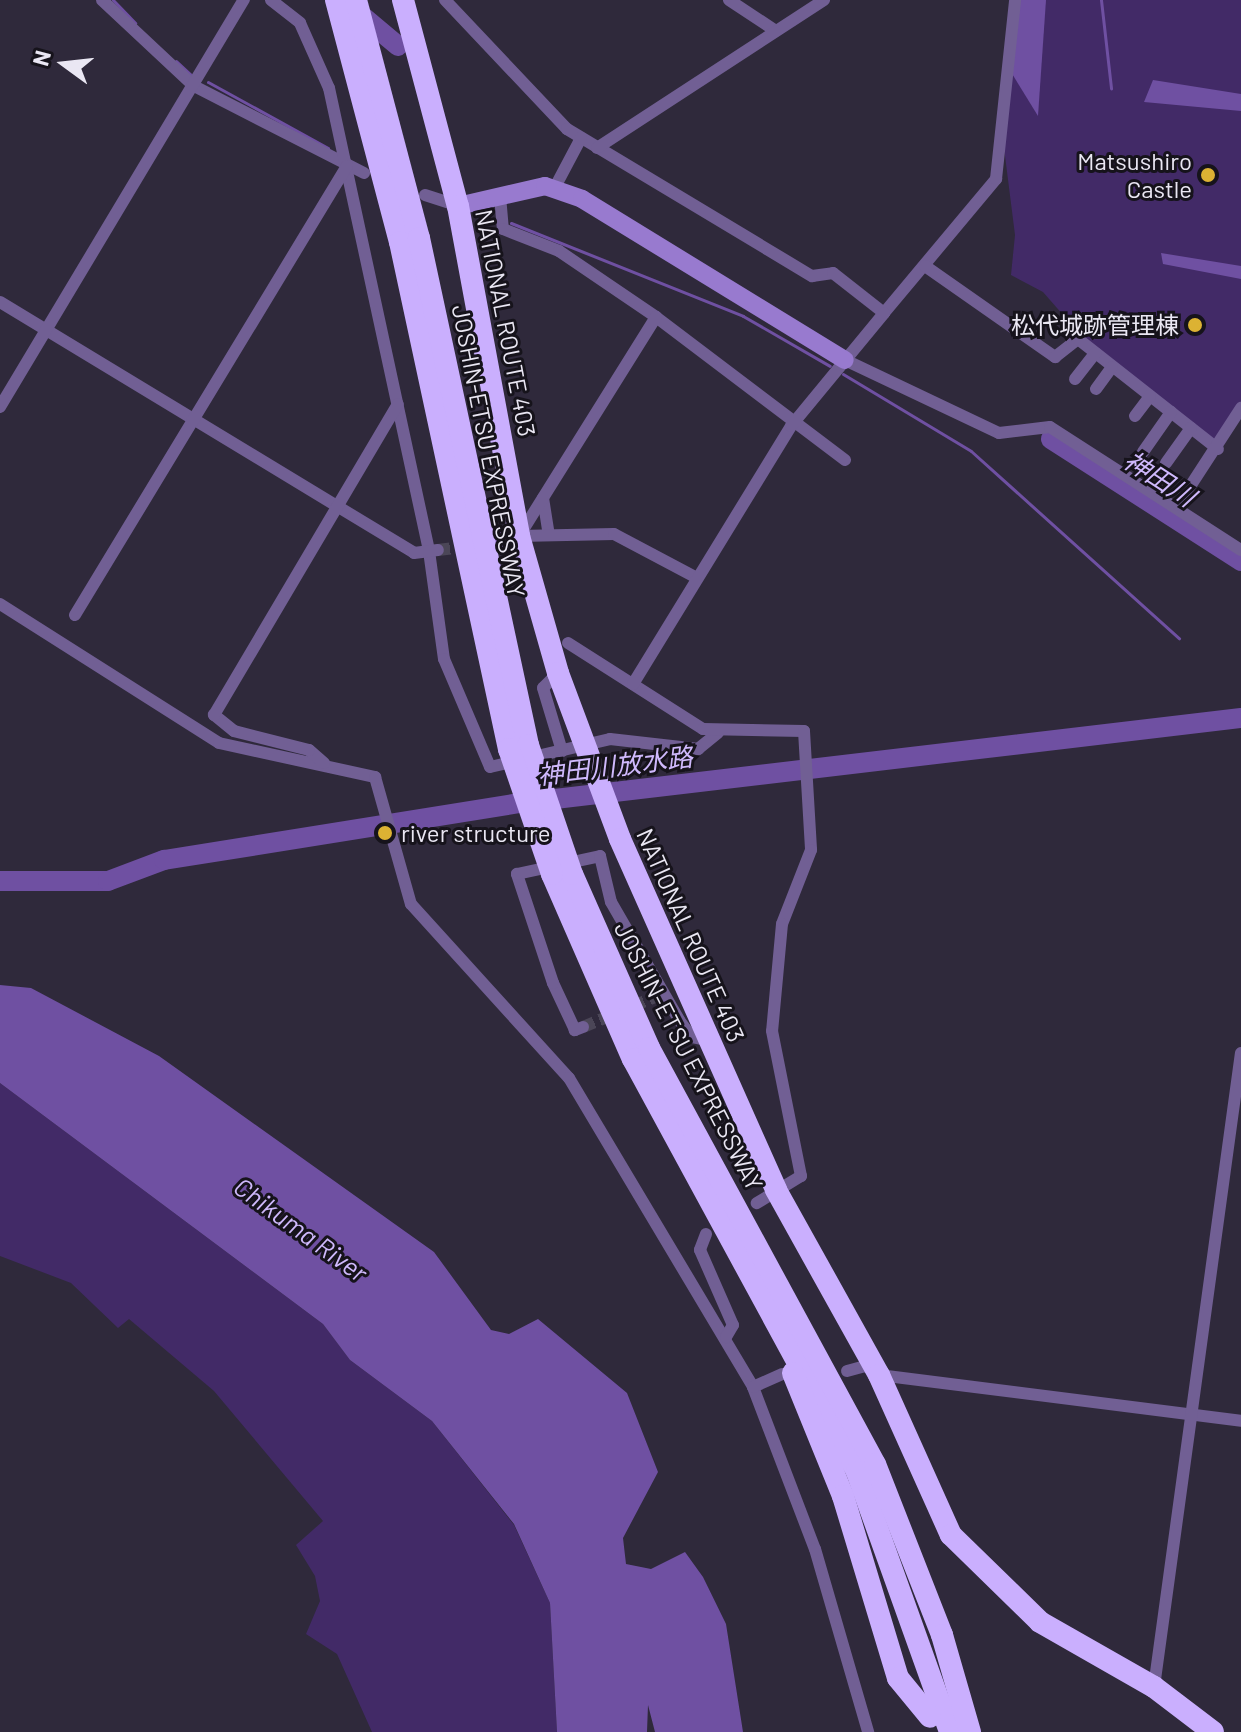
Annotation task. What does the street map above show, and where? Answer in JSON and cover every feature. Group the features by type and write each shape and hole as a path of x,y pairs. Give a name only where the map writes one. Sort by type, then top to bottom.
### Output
{"highway":[{"name":"JOSHIN-ETSU EXPRESSWAY","path":"336,0 518,747 562,874 665,1120 857,1472 950,1732"},
{"name":"JOSHIN-ETSU EXPRESSWAY","path":"356,0 372,53 518,747"},
{"name":"NATIONAL ROUTE 403","path":"403,0 458,206 509,539 558,673 579,752 776,1190 879,1375 951,1535 991,1580 1040,1622 1154,1687 1213,1732"},
{"name":"JOSHIN-ETSU EXPRESSWAY","path":"562,874 655,1059 868,1450 960,1690 972,1732"},
{"path":"665,1120 811,1416 898,1678 930,1717"}],"street":[{"path":"102,0 194,86 364,173"},
{"path":"0,407 244,0"},
{"path":"271,0 300,23 329,88 398,404 434,550 444,659 490,767 579,752 610,739 698,749 718,733"},
{"path":"445,0 581,138 812,276 833,273 884,313"},
{"path":"729,0 773,29"},
{"path":"597,148 773,29 824,0"},
{"path":"633,684 791,426 996,179 1015,0"},
{"path":"554,189 581,138"},
{"path":"75,615 347,166"},
{"path":"425,195 458,206 500,196 554,189 582,199 845,360 999,433 1050,427 1178,505 1241,550"},
{"path":"500,196 503,229 559,251 656,317 791,426 845,460"},
{"path":"925,266 1055,357 1078,339 1218,449"},
{"path":"0,302 414,553 434,550"},
{"path":"509,539 543,498 656,317"},
{"path":"1075,379 1095,353"},
{"path":"1096,389 1112,367"},
{"path":"1135,416 1150,396"},
{"path":"325,764 309,750 234,731 214,715 398,404"},
{"path":"1178,505 1218,449 1241,408"},
{"path":"1143,452 1171,412"},
{"path":"1166,463 1191,428"},
{"path":"543,498 549,534"},
{"path":"509,539 549,534 614,534 697,578"},
{"path":"0,604 219,743 370,774 388,804 395,866 411,904 569,1078 753,1387 815,1549 868,1732"},
{"path":"568,643 718,733 804,731 813,801 811,850 782,924 772,1031 801,1176 757,1203"},
{"path":"583,1027 575,1030 553,983 519,885 524,868 600,856 611,902 659,994 692,1037 708,1040"},
{"path":"1154,1687 1191,1414 1235,1137 1241,1053"},
{"path":"706,1234 700,1250 733,1325 726,1337"},
{"path":"847,1371 866,1366 879,1375 1241,1421"},
{"path":"753,1387 782,1374"}],"shaded area":[{"name":"Matsushiro Castle","path":"1018,0 1241,0 1241,402 1219,444 1085,340 1043,292 1011,275 1015,235 1002,132"},
{"path":"0,1083 323,1324 350,1360 432,1421 514,1525 550,1603 557,1732 372,1732 337,1654 306,1634 320,1601 315,1576 296,1545 323,1521 214,1391 129,1319 118,1328 71,1283 0,1256"}],"water":[{"path":"1018,0 1046,0 1038,116 1011,72"},
{"path":"1153,80 1241,94 1241,111 1144,102"},
{"path":"1161,253 1241,266 1241,279 1163,264"},
{"name":"Chikuma River","path":"0,985 31,988 159,1056 434,1252 491,1330 509,1334 538,1319 627,1393 658,1472 623,1538 626,1564 651,1569 685,1552 703,1577 726,1624 743,1732 655,1732 648,1705 647,1732 557,1732 550,1603 514,1524 432,1421 350,1360 323,1324 0,1083"}],"waterway":[{"path":"113,0 135,23"},
{"path":"1101,0 1111,88"},
{"name":"神田川","path":"355,10 398,46"},
{"path":"176,61 191,75"},
{"path":"208,82 328,148"},
{"path":"511,223 743,316 830,366"},
{"path":"843,374 971,451 1179,638"},
{"name":"神田川","path":"1051,439 1241,561"},
{"name":"神田川放水路","path":"1226,712 1233,719"},
{"name":"神田川放水路","path":"0,881 108,881 164,860 521,803 1241,718"}],"tunnel":[{"path":"438,550 469,546"},
{"path":"583,1027 655,997"}],"place":[{"name":"Matsushiro Castle","path":"1208,175"},
{"name":"松代城跡管理棟","path":"1195,325"},
{"name":"river structure","path":"385,833"}]}
